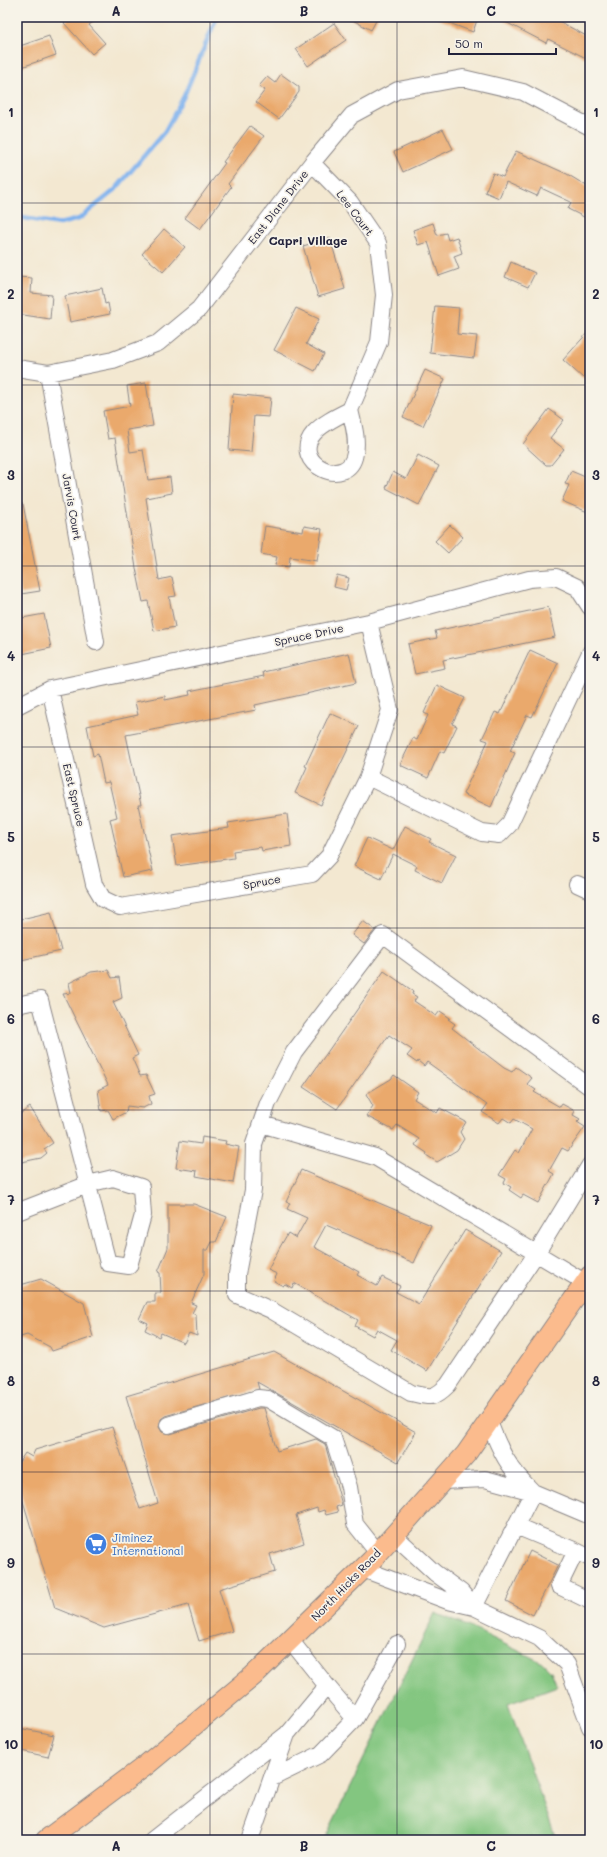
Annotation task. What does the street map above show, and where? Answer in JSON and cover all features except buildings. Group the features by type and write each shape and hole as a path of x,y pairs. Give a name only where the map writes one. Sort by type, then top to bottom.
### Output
{"main road":[{"name":"North Hicks Road","path":"46,1840 145,1766 253,1676 291,1641 363,1569 466,1454 588,1280"}],"street":[{"name":"East Diane Drive","path":"17,368 48,372 113,360 158,344 199,309 312,163 352,115 398,90 463,78 522,92 590,127"},
{"name":"Lee Court","path":"312,163 350,202 378,243 384,295 379,342 350,410"},
{"name":"Jarvis Court","path":"48,372 96,642"},
{"name":"Spruce Drive","path":"17,706 50,689 369,622 529,579 556,577 577,588 590,607"},
{"name":"Spruce","path":"103,899 120,907 312,874 328,856 368,777 390,710 369,622"},
{"path":"368,777 482,833 499,835 509,825 590,653"},
{"name":"East Spruce","path":"50,689 94,884 103,899"},
{"path":"590,1087 383,935 294,1052 268,1103 254,1144 253,1190 237,1274 237,1295 271,1310 411,1394 428,1397 438,1395 448,1385 536,1254 590,1165"},
{"path":"17,1005 40,1000 88,1184 108,1263 129,1266 143,1215 141,1187 113,1178 88,1184 17,1212"},
{"path":"262,1124 375,1157 536,1254 588,1280"},
{"path":"168,1425 258,1398 268,1399 333,1438 349,1487 355,1524 378,1553"},
{"path":"489,1422 504,1458 515,1474 533,1492"},
{"path":"442,1481 485,1479 533,1492 590,1516"},
{"path":"474,1607 533,1492"},
{"path":"516,1526 583,1555 559,1586 590,1601"},
{"path":"394,1535 435,1572 460,1592 474,1607"},
{"path":"363,1569 448,1601 474,1607 539,1638 567,1664 590,1727"},
{"path":"291,1641 355,1720"},
{"path":"272,1778 321,1754 355,1720 397,1644"},
{"path":"152,1840 287,1734 327,1686"},
{"path":"250,1840 287,1734"}],"green space":[{"path":"435,1613 472,1628 543,1663 551,1671 557,1686 508,1704 555,1836 553,1840 324,1840"}],"waterway":[{"path":"17,217 59,224 79,219 115,190 165,131 184,96 217,17"}],"place":[{"name":"Jiminez International","path":"96,1544"}],"district":[{"name":"Capri Village","path":"308,241"}]}
